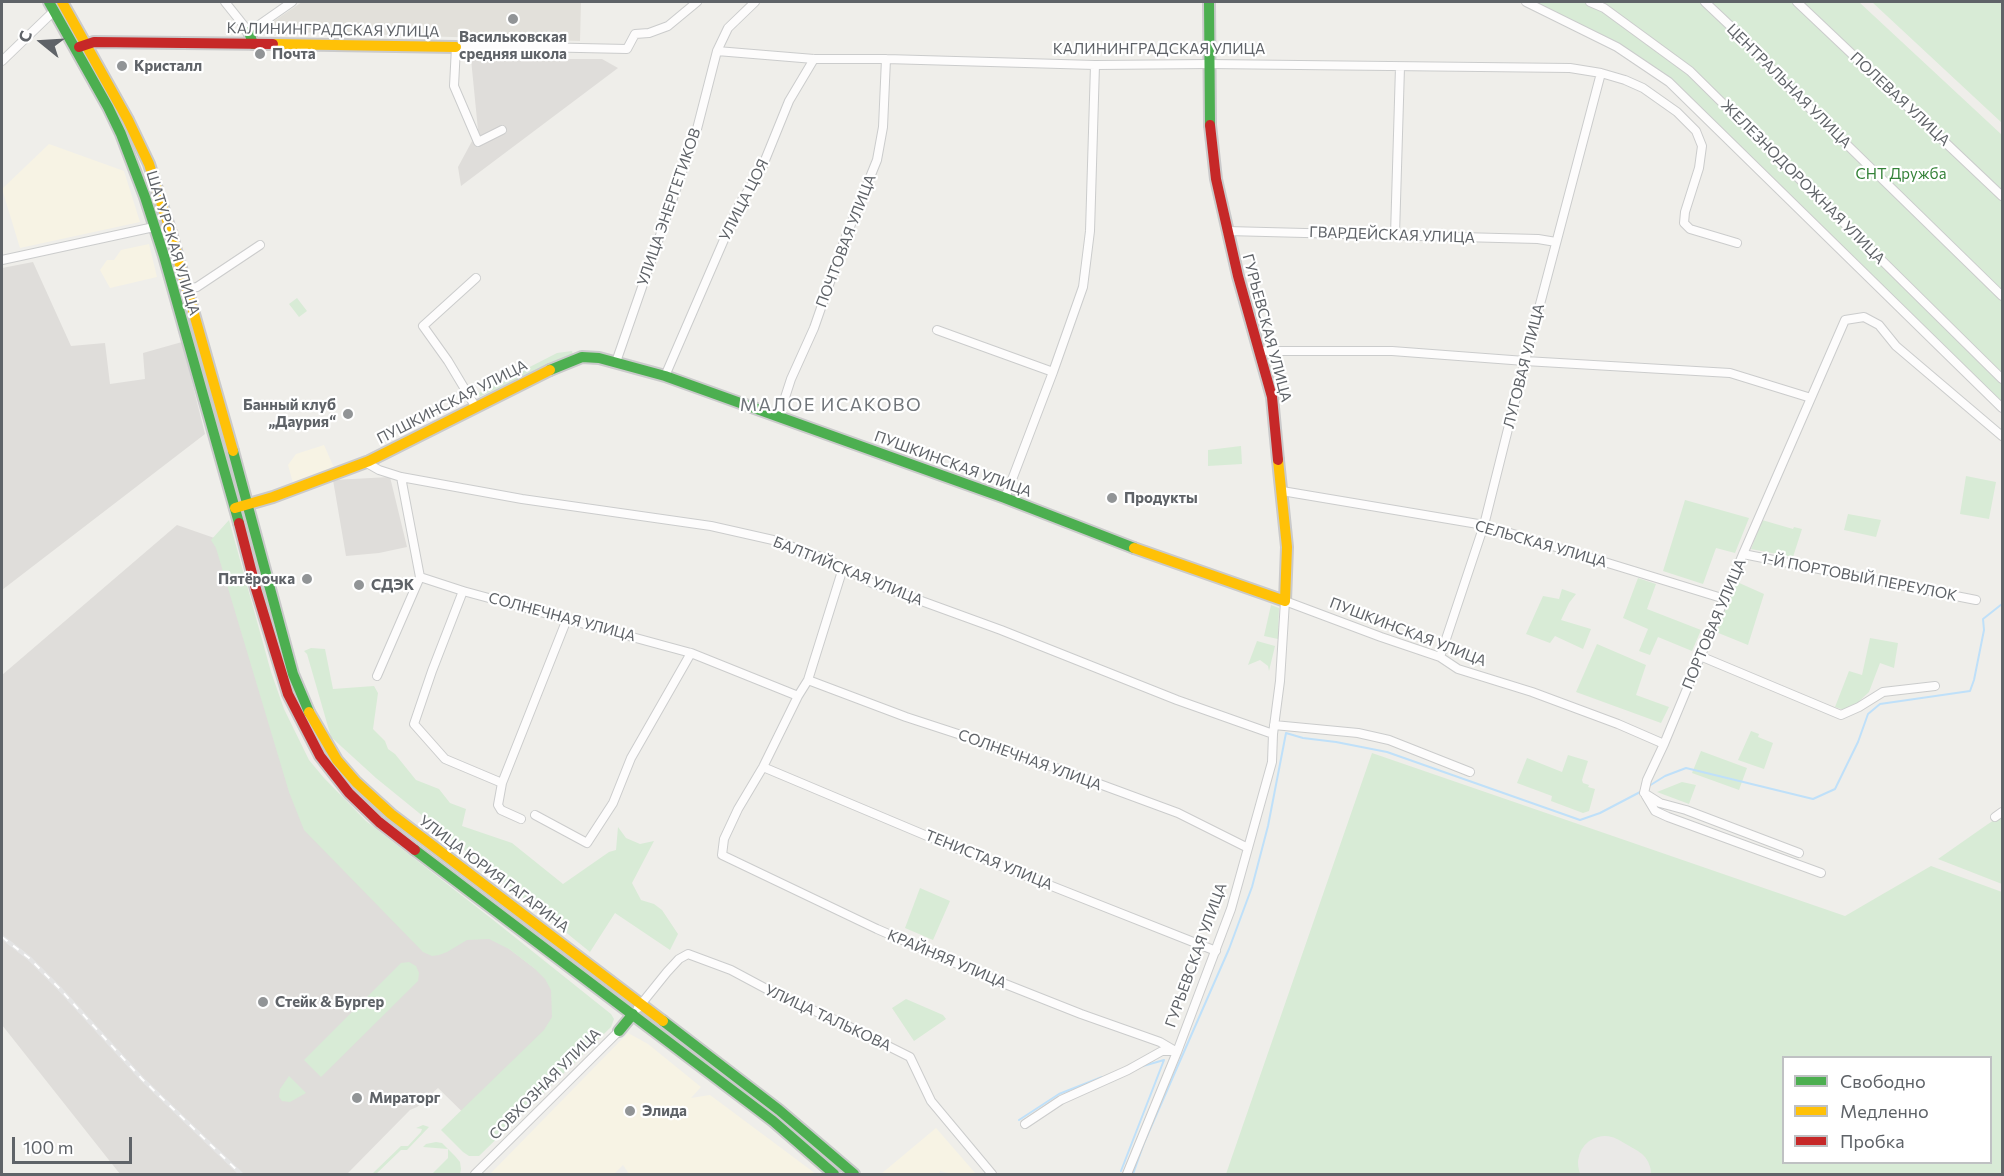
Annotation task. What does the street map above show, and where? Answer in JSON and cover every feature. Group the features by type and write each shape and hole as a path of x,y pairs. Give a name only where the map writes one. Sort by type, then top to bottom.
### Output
{"main road":[{"name":"ШАТУРСКАЯ УЛИЦА","path":"62,2 121,134 154,227 235,508"},
{"name":"ГУРЬЕВСКАЯ УЛИЦА","path":"1209,2 1210,128 1216,179 1238,276 1272,397 1287,547 1285,601"},
{"name":"ШАТУРСКАЯ УЛИЦА","path":"52,6 81,46 138,138 164,208 248,503"},
{"path":"249,32 253,45"},
{"name":"КАЛИНИНГРАДСКАЯ УЛИЦА","path":"81,46 137,42 456,48"},
{"path":"154,227 162,216 164,208"},
{"path":"154,227 165,228 171,233"},
{"name":"ПУШКИНСКАЯ УЛИЦА","path":"235,508 273,497 365,462 564,363 582,357 616,362 664,376 1005,498 1135,549 1285,601"},
{"name":"УЛИЦА ЮРИЯ ГАГАРИНА","path":"248,503 293,674 309,712 338,760 356,782 391,814 803,1129 854,1174"},
{"name":"УЛИЦА ЮРИЯ ГАГАРИНА","path":"235,508 256,589 288,694 308,736 330,770 349,792 379,822 773,1121 834,1174"},
{"name":"СОВХОЗНАЯ УЛИЦА","path":"619,1031 633,1014"}],"street":[{"path":"225,2 249,32 292,2"},
{"name":"КАЛИНИНГРАДСКАЯ УЛИЦА","path":"456,48 488,46 627,49 634,34 649,33 668,26 697,2"},
{"name":"УЛИЦА ЭНЕРГЕТИКОВ","path":"616,362 697,129 717,51 728,28 755,2"},
{"path":"1526,2 1617,47 1669,82 2002,408"},
{"name":"ЖЕЛЕЗНОДОРОЖНАЯ УЛИЦА","path":"1590,2 1604,8 1690,71 2002,379"},
{"name":"ЦЕНТРАЛЬНАЯ УЛИЦА","path":"1705,2 1742,37 1795,94 2002,296"},
{"name":"ПОЛЕВАЯ УЛИЦА","path":"1797,2 2002,196"},
{"path":"2,61 52,6"},
{"path":"456,48 453,86 478,142 502,130"},
{"name":"КАЛИНИНГРАДСКАЯ УЛИЦА","path":"717,51 814,59 1569,68 1601,73 1625,80 1652,93 1677,112 1696,131 1702,146 1699,168 1685,212 1684,223 1690,229 1737,243"},
{"name":"УЛИЦА ЦОЯ","path":"664,376 739,205 761,170 789,101 814,59"},
{"name":"ПОЧТОВАЯ УЛИЦА","path":"779,416 791,379 814,328 845,239 877,160 883,127 885,59"},
{"path":"1005,498 1083,287 1090,231 1095,64"},
{"path":"1395,235 1400,67"},
{"name":"ЛУГОВАЯ УЛИЦА","path":"1440,657 1484,525 1601,73"},
{"path":"2,260 154,227"},
{"name":"ГВАРДЕЙСКАЯ УЛИЦА","path":"1227,231 1538,239 1556,242"},
{"path":"186,289 204,282 260,245"},
{"path":"476,278 423,326 476,406"},
{"name":"ПОРТОВАЯ УЛИЦА","path":"1645,794 1647,780 1845,320 1864,317 1879,325 1896,346 2002,436"},
{"path":"937,330 1053,372"},
{"path":"1260,351 1392,351 1730,373 1811,398"},
{"name":"БАЛТИЙСКАЯ УЛИЦА","path":"365,462 379,470 401,477 522,498 711,526 773,540 827,559 872,583 1001,630 1177,700 1274,733 1358,733 1389,740 1470,772"},
{"path":"377,676 420,577 401,477"},
{"name":"СЕЛЬСКАЯ УЛИЦА","path":"1282,491 1484,525 1725,599"},
{"name":"1-Й ПОРТОВЫЙ ПЕРЕУЛОК","path":"1743,554 1976,600"},
{"path":"763,767 808,680 843,568"},
{"name":"СОЛНЕЧНАЯ УЛИЦА","path":"420,577 463,591 691,653 798,696"},
{"path":"463,591 414,724 445,759 502,783"},
{"name":"ПУШКИНСКАЯ УЛИЦА","path":"1285,601 1381,638 1440,657 1458,669 1532,692 1664,744"},
{"name":"ГУРЬЕВСКАЯ УЛИЦА","path":"1127,1174 1177,1052 1230,909 1272,762 1285,601"},
{"path":"521,819 501,810 498,805 502,783 567,619"},
{"path":"535,815 587,843 613,803 631,758 691,653"},
{"path":"1700,656 1841,715 1883,692 1935,686"},
{"name":"СОЛНЕЧНАЯ УЛИЦА","path":"808,680 1178,813 1248,848"},
{"name":"КРАЙНЯЯ УЛИЦА","path":"763,767 738,809 724,839 722,855 964,967 1160,1042 1177,1052"},
{"name":"ТЕНИСТАЯ УЛИЦА","path":"763,767 958,849 1215,951"},
{"path":"1645,794 1659,803 1686,810 1799,853"},
{"path":"1645,794 1655,811 1668,817 1821,873"},
{"path":"1995,817 2002,812"},
{"name":"УЛИЦА ТАЛЬКОВА","path":"633,1014 667,972 679,959 688,954 730,970 910,1057 931,1101 992,1174"},
{"name":"СОВХОЗНАЯ УЛИЦА","path":"475,1174 619,1031"},
{"path":"1025,1124 1061,1100 1128,1070 1161,1051 1177,1052"}],"shaded area":[{"path":"302,2 581,2 580,41 259,31"},
{"path":"471,59 602,59 618,68 461,186 458,167 478,130"},
{"path":"49,144 124,171 140,222 20,248 2,189"},
{"path":"149,244 157,277 110,288 100,270 107,260 114,260 121,250"},
{"path":"33,262 71,346 105,343 110,384 145,379 143,353 182,342 205,434 2,590 2,268"},
{"path":"324,445 335,470 293,483 288,465 296,454"},
{"path":"390,477 407,547 379,553 346,556 333,480"},
{"name":"Мираторг","path":"177,525 223,541 291,783 603,1020 486,1135 438,1088 417,1107 410,1110 347,1174 120,1174 2,1025 2,675"},
{"path":"628,1033 648,1044 701,1087 691,1098 710,1095 816,1174 629,1174 623,1165 614,1174 490,1174"},
{"path":"936,1128 976,1174 952,1174 940,1171 939,1174 881,1174"}],"green space":[{"name":"СНТ Дружба","path":"1527,2 1859,2 2002,135 2002,404 1685,100 1651,73 1607,44"},
{"path":"1872,2 2002,2 2002,123"},
{"path":"297,298 307,311 299,317 289,304"},
{"path":"572,351 573,355 479,397 479,393 557,353"},
{"path":"1241,446 1242,464 1208,466 1208,450"},
{"path":"1966,476 1996,482 1989,519 1960,514"},
{"path":"1685,500 1749,518 1735,553 1716,548 1703,584 1663,571"},
{"path":"1848,514 1881,520 1876,537 1844,530"},
{"path":"229,520 271,672 284,709 309,760 366,821 611,1014 614,1019 611,1027 479,1156 469,1156 463,1152 441,1130 544,1030 552,1017 551,990 545,979 535,969 509,949 489,939 467,940 439,955 432,956 423,952 304,830 289,792 216,548 211,540"},
{"path":"1762,520 1793,529 1794,527 1802,529 1793,557 1751,549"},
{"path":"1638,578 1656,584 1647,609 1701,630 1692,651 1658,637 1650,655 1639,651 1648,629 1623,618"},
{"path":"1737,582 1764,594 1748,645 1716,632"},
{"path":"1562,589 1576,594 1561,620 1591,629 1583,649 1555,636 1550,643 1526,634 1543,596 1559,599"},
{"path":"1271,605 1279,608 1278,639 1264,636"},
{"path":"1870,638 1898,643 1894,668 1880,663 1869,692 1851,709 1844,710 1835,707 1849,671 1862,675"},
{"path":"1257,641 1275,646 1269,671 1268,666 1260,660 1248,665"},
{"path":"1597,644 1646,665 1636,695 1669,707 1661,723 1576,692"},
{"path":"311,648 325,649 333,689 374,686 378,693 373,729 416,780 439,789 450,803 466,809 462,826 512,843 563,884 609,852 616,850 618,827 626,838 640,844 654,841 632,883 641,900 654,904 662,910 678,934 670,950 615,913 590,952 376,778 331,737 307,654 304,651"},
{"path":"1751,731 1759,734 1758,737 1773,743 1764,769 1738,760"},
{"path":"1701,751 1747,768 1739,790 1692,773"},
{"path":"1372,753 1845,916 1931,866 2002,892 2002,1174 1639,1174 1607,1155 1599,1168 1610,1174 1226,1174"},
{"path":"1568,755 1588,761 1582,780 1583,783 1589,785 1588,787 1595,789 1589,811 1583,813 1551,801 1552,796 1517,783 1527,758 1562,772"},
{"path":"1682,782 1696,785 1689,804 1657,792"},
{"path":"2002,815 2002,884 1938,859 1988,824"},
{"path":"920,888 950,901 933,940 905,928"},
{"path":"409,962 416,966 419,973 418,981 321,1077 304,1060 401,963"},
{"path":"906,999 943,1015 946,1019 914,1041 892,1008"},
{"path":"289,1076 306,1093 290,1102 282,1101 279,1097 280,1089"},
{"path":"423,1125 429,1127 407,1150 401,1150 376,1174 372,1174 401,1146 408,1146 421,1132 422,1129 416,1128"},
{"path":"442,1143 448,1149 423,1147 426,1144"},
{"path":"448,1149 460,1162 460,1174 432,1174 448,1158"}],"waterway":[{"path":"1649,786 1665,776 1686,768 1813,799 1835,789 1858,742 1868,714 1880,704 1970,691 1984,630 1983,619 2002,604"},
{"path":"1133,1174 1144,1143 1229,949 1252,887 1268,826 1286,733 1387,752 1580,820 1600,813 1642,791"},
{"path":"1121,1171 1164,1060 1143,1066"},
{"path":"1019,1120 1059,1094 1102,1077"}],"runway":[{"path":"1605,1163 1624,1174"}],"railway":[{"path":"2,937 29,958 142,1079 241,1174"}],"traffic: fast":[{"path":"49,2 108,107 145,197 164,256 239,523"},
{"path":"1209,2 1210,125"},
{"path":"249,32 253,44"},
{"path":"550,370 582,357 599,358 665,376 1005,498 1134,548"},
{"path":"233,451 293,674 309,712"},
{"path":"415,850 773,1121 834,1174"},
{"path":"619,1031 633,1014"},
{"path":"663,1021 779,1110 854,1174"}],"traffic: slow":[{"path":"62,2 128,120 149,164 233,451"},
{"path":"273,44 456,47"},
{"path":"235,508 273,497 369,461 550,370"},
{"path":"1134,548 1285,601 1287,547 1278,460"},
{"path":"309,712 337,760 356,782 391,814 663,1021"}],"traffic: jam":[{"path":"79,47 94,42 273,44"},
{"path":"1210,125 1216,179 1238,276 1272,397 1278,460"},
{"path":"239,523 256,589 288,694 320,756 349,793 379,822 415,850"}],"place":[{"name":"Васильковская средняя школа","path":"513,19"},
{"name":"Почта","path":"260,54"},
{"name":"Кристалл","path":"122,66"},
{"name":"Банный клуб „Даурия“","path":"348,414"},
{"name":"Продукты","path":"1112,498"},
{"name":"Пятёрочка","path":"307,579"},
{"name":"СДЭК","path":"359,585"},
{"name":"Стейк & Бургер","path":"263,1002"},
{"name":"Мираторг","path":"357,1098"},
{"name":"Элида","path":"630,1111"}],"district":[{"name":"МАЛОЕ ИСАКОВО","path":"831,405"}]}
